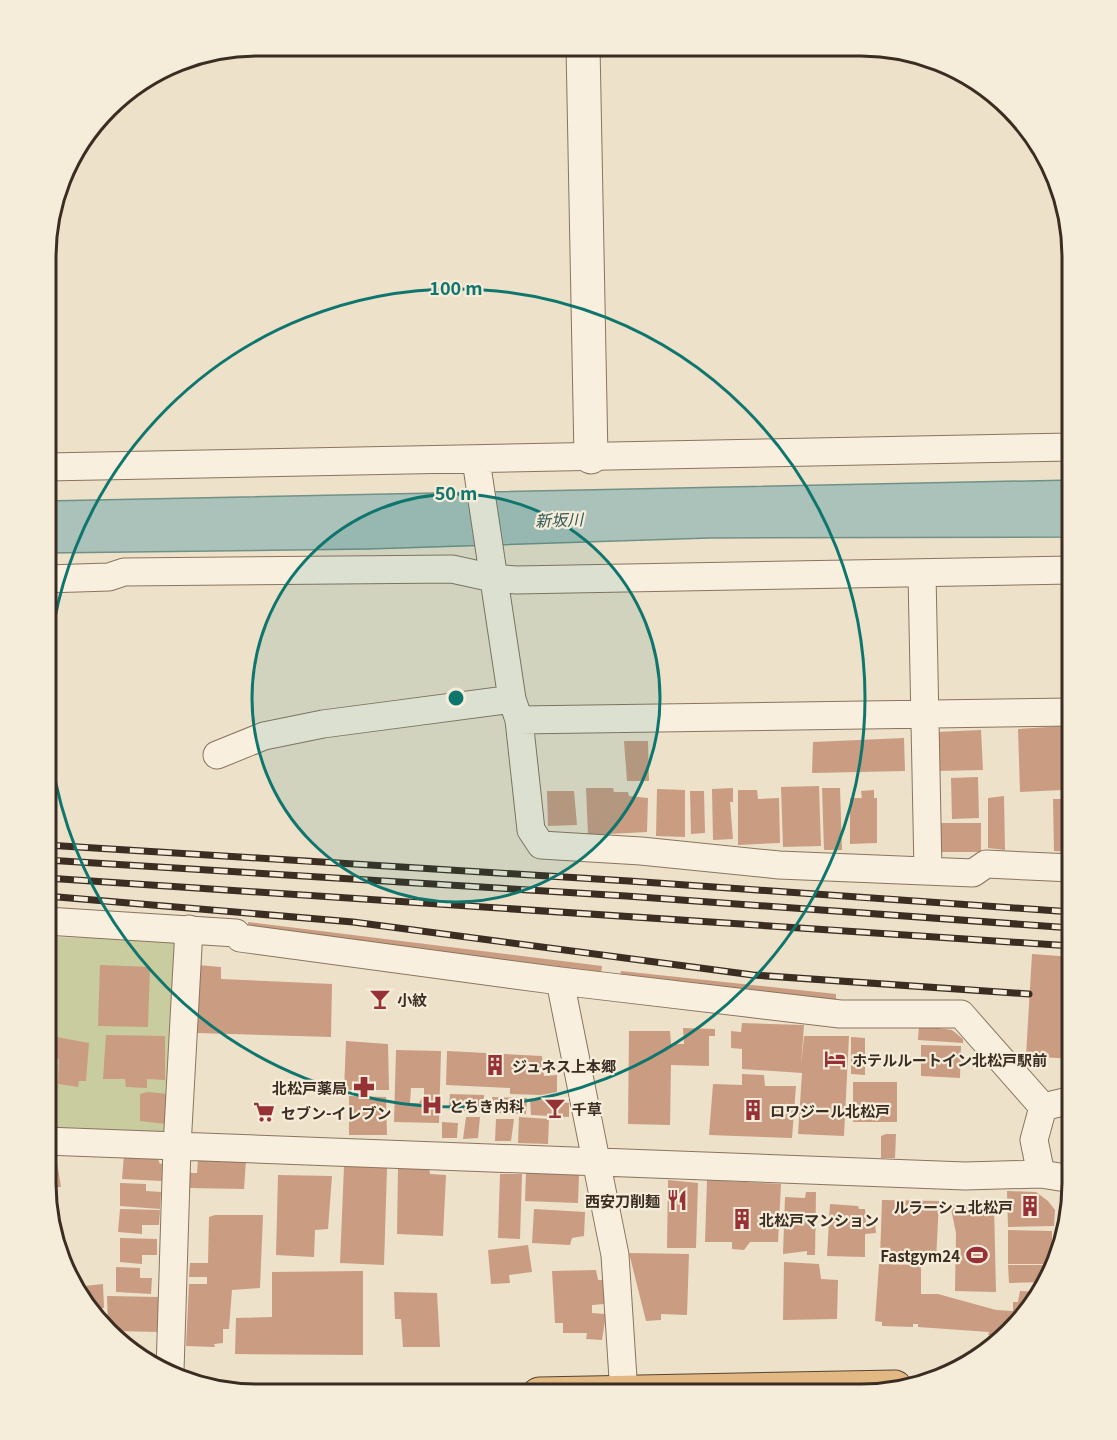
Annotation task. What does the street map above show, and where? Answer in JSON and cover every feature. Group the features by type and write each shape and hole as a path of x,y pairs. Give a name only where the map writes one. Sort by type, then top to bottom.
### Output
{"street":[{"path":"584,56 591,457"},
{"path":"56,467 1062,447"},
{"path":"476,460 493,578 516,710 531,830 541,845 641,851 779,865 973,873 986,864 1061,868"},
{"path":"56,579 110,577 124,572 440,569 493,578 922,574 1062,570"},
{"path":"922,574 928,871"},
{"path":"217,755 264,736 323,724 516,710 925,714 1062,712"},
{"path":"56,922 236,933 240,938 560,981 840,1014 961,1014 1042,1107"},
{"path":"170,1365 177,1147 189,929"},
{"path":"560,981 615,1255 623,1384"},
{"path":"1042,1107 1061,1103"},
{"path":"1041,1174 1034,1140 1042,1107"},
{"path":"56,1142 965,1176 1003,1173 1041,1174 1061,1177"}],"green space":[{"path":"56,937 181,940 171,1137 56,1133"}],"water":[{"name":"新坂川","path":"1062,480 1062,537 709,538 368,549 56,553 56,501"}],"building":[{"path":"1062,726 1061,790 1020,792 1018,729"},
{"path":"981,730 983,770 937,771 936,732"},
{"path":"904,738 905,771 812,773 813,742"},
{"path":"624,741 648,741 649,781 627,781"},
{"path":"978,777 979,818 952,819 951,778"},
{"path":"819,786 821,846 783,847 781,787"},
{"path":"586,788 613,788 614,792 628,792 629,796 648,798 647,832 588,835"},
{"path":"733,788 733,802 730,802 733,839 713,840 712,789"},
{"path":"822,788 840,788 842,850 824,850"},
{"path":"657,789 685,790 685,837 656,836"},
{"path":"738,790 757,790 758,799 779,798 780,843 738,845"},
{"path":"874,790 874,798 877,798 877,843 850,844 850,798 862,798 861,791"},
{"path":"547,791 574,791 577,825 548,826"},
{"path":"690,791 704,791 705,833 691,834"},
{"path":"1004,796 1005,850 988,848 988,798"},
{"path":"1053,799 1061,799 1061,851 1054,851"},
{"path":"937,823 981,823 981,852 937,852"},
{"path":"248,922 602,966 601,974 248,929"},
{"path":"1032,954 1061,956 1061,1058 1026,1056"},
{"path":"100,965 150,967 148,1027 98,1026"},
{"path":"198,965 221,967 221,979 332,984 331,1037 197,1033"},
{"path":"621,971 836,994 836,1000 620,977"},
{"path":"742,1023 804,1025 801,1066 804,1036 849,1036 844,1136 798,1134 802,1073 742,1069 742,1049 731,1048 731,1031 741,1032"},
{"path":"919,1025 952,1030 963,1039 963,1043 918,1040"},
{"path":"683,1028 715,1029 715,1036 709,1036 709,1066 671,1065 670,1125 628,1124 629,1031 670,1031 671,1044 684,1044"},
{"path":"106,1035 165,1036 165,1080 147,1079 147,1088 126,1087 125,1079 103,1079"},
{"path":"56,1037 89,1043 86,1081 79,1081 78,1087 58,1084 59,1059 56,1059"},
{"path":"851,1037 865,1038 865,1075 851,1074"},
{"path":"346,1041 388,1044 389,1090 344,1090"},
{"path":"921,1045 961,1046 960,1078 921,1076"},
{"path":"396,1050 441,1051 439,1123 394,1122","holes":["411,1088 424,1088 424,1095 419,1103 410,1103"]},
{"name":"ジュネス上本郷","path":"447,1051 542,1056 544,1076 557,1075 557,1092 541,1095 510,1094 510,1088 446,1085"},
{"name":"ロワジール北松戸","path":"742,1074 764,1075 765,1086 796,1086 792,1138 709,1135 713,1084 742,1085"},
{"path":"853,1082 897,1082 897,1122 853,1122"},
{"path":"148,1092 168,1094 166,1124 140,1121 140,1094"},
{"path":"450,1094 484,1095 484,1112 449,1110"},
{"path":"349,1096 386,1097 387,1135 349,1135"},
{"path":"492,1097 527,1098 526,1114 493,1113"},
{"path":"530,1099 569,1103 569,1117 531,1115"},
{"path":"466,1117 480,1117 478,1138 463,1139"},
{"path":"519,1117 549,1119 548,1144 518,1143"},
{"path":"496,1119 514,1119 511,1141 495,1141"},
{"path":"442,1122 458,1123 457,1138 442,1138"},
{"path":"896,1134 895,1158 881,1158 881,1136"},
{"path":"124,1155 157,1157 160,1164 163,1163 162,1181 122,1179"},
{"path":"198,1159 246,1161 244,1189 189,1188 189,1173 197,1173"},
{"path":"56,1160 61,1187 57,1187 57,1197"},
{"path":"344,1166 387,1168 384,1265 340,1263"},
{"path":"422,1166 429,1166 430,1174 446,1175 443,1236 397,1234 398,1167 422,1169"},
{"path":"526,1172 579,1174 578,1203 525,1201"},
{"path":"500,1174 522,1174 520,1239 498,1238"},
{"path":"278,1175 332,1176 328,1229 315,1230 314,1257 276,1255"},
{"path":"668,1180 698,1183 696,1248 667,1248"},
{"name":"北松戸マンション","path":"707,1180 781,1184 778,1242 750,1242 744,1250 732,1249 732,1242 705,1242"},
{"path":"120,1183 146,1184 146,1191 161,1192 160,1209 120,1206"},
{"name":"ルラーシュ北松戸","path":"1007,1191 1036,1192 1055,1210 1054,1226 1008,1227"},
{"path":"806,1192 816,1192 815,1255 807,1255 807,1251 783,1254 785,1197 805,1198"},
{"path":"882,1200 939,1201 936,1261 880,1259"},
{"path":"830,1204 858,1206 859,1209 865,1209 866,1223 875,1223 876,1233 865,1234 865,1257 827,1256"},
{"path":"950,1204 994,1205 996,1292 955,1291 956,1233"},
{"path":"120,1209 160,1210 159,1225 142,1225 142,1234 118,1232"},
{"path":"534,1209 585,1212 584,1236 572,1238 570,1245 532,1243"},
{"path":"263,1215 260,1288 232,1290 229,1329 223,1329 223,1343 214,1344 215,1347 186,1346 189,1284 207,1284 207,1277 189,1277 190,1263 208,1263 209,1217"},
{"path":"1008,1230 1052,1231 1052,1244 1044,1264 1008,1264"},
{"path":"120,1238 157,1239 157,1255 142,1255 142,1264 120,1262"},
{"path":"528,1245 532,1272 509,1275 510,1283 491,1284 488,1250"},
{"path":"629,1253 689,1254 687,1315 661,1314 661,1320 646,1321"},
{"path":"784,1262 819,1264 821,1279 838,1280 837,1319 783,1320"},
{"path":"879,1264 921,1265 921,1294 938,1294 996,1310 1013,1311 1013,1302 1018,1302 1020,1291 1030,1292 1003,1326 992,1335 988,1335 989,1332 918,1327 918,1324 913,1324 913,1327 882,1326 882,1322 875,1321"},
{"path":"1008,1265 1044,1265 1036,1282 1009,1283"},
{"path":"116,1267 140,1268 140,1278 152,1278 151,1294 116,1292"},
{"path":"596,1270 598,1280 604,1280 604,1304 592,1305 592,1313 606,1314 602,1340 586,1339 587,1333 563,1333 563,1323 555,1323 552,1271"},
{"path":"363,1271 363,1355 235,1354 236,1318 272,1317 272,1272"},
{"path":"103,1284 104,1308 99,1308 83,1286"},
{"path":"394,1292 437,1293 440,1347 403,1347 401,1319 395,1319"},
{"path":"107,1296 160,1297 159,1332 120,1331 108,1319"}],"railway":[{"path":"56,846 629,881 1061,911"},
{"path":"56,861 626,896 1061,927"},
{"path":"56,879 1061,945"},
{"path":"56,897 353,922 753,975 1029,994"}],"place":[{"name":"小紋","path":"380,999"},
{"name":"ホテルルートイン北松戸駅前","path":"835,1059"},
{"name":"ジュネス上本郷","path":"495,1065"},
{"name":"北松戸薬局","path":"364,1087"},
{"name":"とちき内科","path":"432,1105"},
{"name":"千草","path":"555,1108"},
{"name":"ロワジール北松戸","path":"753,1110"},
{"name":"セブン-イレブン","path":"264,1112"},
{"name":"西安刀削麺","path":"677,1200"},
{"name":"ルラーシュ北松戸","path":"1030,1206"},
{"name":"北松戸マンション","path":"742,1219"},
{"name":"Fastgym24","path":"977,1255"}]}
